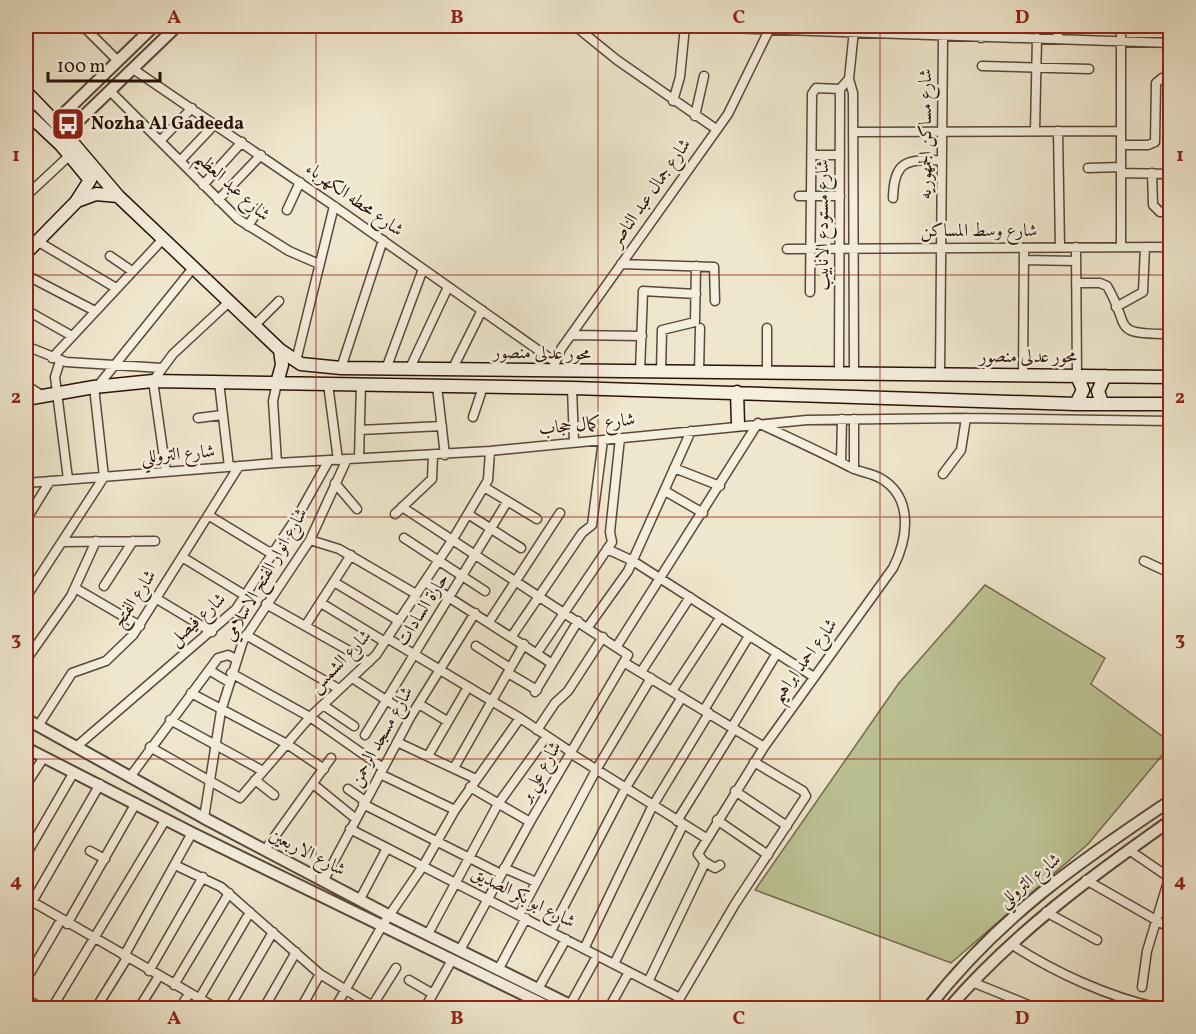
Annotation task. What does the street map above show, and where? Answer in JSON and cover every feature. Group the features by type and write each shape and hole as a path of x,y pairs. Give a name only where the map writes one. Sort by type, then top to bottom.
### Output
{"main road":[{"name":"محور عدلى منصور","path":"26,92 55,122 118,196 193,268 279,350 296,361 313,366 409,370 554,367 640,372 1170,377"},
{"path":"26,112 70,155 90,180 76,202 26,253"},
{"path":"76,202 96,194 118,196"},
{"path":"277,383 282,365 279,350"},
{"path":"311,384 307,374 313,366"},
{"path":"1076,404 1083,390 1077,376"},
{"path":"1101,403 1098,391 1105,376"},
{"name":"محور عدلى منصور","path":"26,399 96,387 153,381 572,388 1076,404 1170,404"},
{"path":"738,392 738,424"}],"street":[{"path":"83,26 118,61"},
{"path":"55,122 154,26"},
{"path":"65,134 177,26"},
{"path":"575,26 673,101 716,129"},
{"path":"666,26 908,30 943,37 1058,38 1170,43"},
{"path":"673,101 684,51 685,26"},
{"path":"981,26 981,38"},
{"path":"1057,26 1058,38"},
{"path":"1121,26 1121,247"},
{"name":"شارع جمال عبد الناصر","path":"554,367 571,335 738,97 765,27"},
{"name":"شارع مستودع الانابيب","path":"850,29 849,80 853,88 854,132 854,374"},
{"name":"شارع مساكن الجمهوريه","path":"940,375 943,37"},
{"path":"1035,131 1037,38"},
{"path":"982,66 1089,69"},
{"name":"شارع محطه الكهرباء","path":"133,69 261,155 482,310 554,367"},
{"path":"695,116 704,76"},
{"path":"1121,145 1148,145 1155,142 1156,83 1162,78 1170,78"},
{"path":"810,292 813,91 816,88 840,89 849,80"},
{"name":"شارع مستودع الانابيب","path":"838,374 840,89"},
{"name":"شارع عبد العظيم","path":"110,91 218,200 248,226 289,251 319,264"},
{"path":"76,102 80,111 87,112"},
{"path":"160,141 192,108"},
{"path":"180,161 215,124"},
{"path":"1058,131 1060,248"},
{"path":"854,132 1121,131"},
{"path":"203,185 242,142"},
{"path":"26,196 70,155"},
{"path":"218,200 261,155"},
{"path":"812,155 840,155"},
{"path":"893,198 894,177 901,166 911,161 942,160"},
{"path":"1088,168 1170,174"},
{"path":"1152,173 1154,205 1160,212 1170,212"},
{"path":"287,210 300,182"},
{"path":"799,196 840,196"},
{"path":"296,361 334,206"},
{"path":"248,226 259,209"},
{"path":"68,480 56,393 56,360 72,336 163,239"},
{"path":"340,368 383,240"},
{"path":"37,242 116,288"},
{"path":"1076,247 1077,376"},
{"path":"1116,308 1143,292 1145,247"},
{"name":"شارع وسط المساكن","path":"787,249 1170,247"},
{"path":"1023,376 1024,248"},
{"path":"110,256 132,271"},
{"path":"1024,260 1076,261"},
{"path":"621,264 715,268 715,302"},
{"path":"661,371 662,330 695,322 696,266"},
{"path":"26,597 104,477 96,387 193,268"},
{"path":"386,369 423,269"},
{"path":"26,275 95,311"},
{"path":"1076,283 1104,284 1109,289 1123,325 1132,332 1169,334"},
{"path":"409,370 448,287"},
{"path":"1170,290 1170,377"},
{"path":"640,372 643,291 696,294"},
{"path":"254,326 279,301"},
{"path":"166,472 153,381 172,354 229,302"},
{"path":"26,310 72,336"},
{"path":"452,370 482,310"},
{"path":"699,372 700,328"},
{"path":"767,328 767,373"},
{"path":"571,335 642,336"},
{"path":"26,346 56,360 111,366 162,368"},
{"path":"219,382 229,467"},
{"path":"277,383 273,400 277,463"},
{"path":"328,384 337,460"},
{"path":"359,458 362,384"},
{"path":"26,385 43,396"},
{"path":"437,386 446,454"},
{"path":"473,417 483,387"},
{"path":"572,388 574,442"},
{"path":"198,418 222,415"},
{"path":"943,474 961,450 966,418"},
{"path":"841,462 842,419"},
{"name":"شارع كمال حجاب","path":"337,460 490,451 691,431 738,424 842,419 1170,421"},
{"path":"854,419 854,469"},
{"path":"617,646 639,615 659,578 703,513 758,423"},
{"name":"شارع احمد ابراهيم","path":"648,982 703,867 703,861 698,854 706,838 764,747 886,578 898,558 904,539 904,513 901,500 880,478 854,469 758,423"},
{"path":"360,430 442,426"},
{"path":"588,627 616,591 633,561 691,431"},
{"path":"537,653 610,546 609,532 620,438"},
{"path":"512,636 582,533 592,523 603,440"},
{"name":"شارع الشمس","path":"210,783 240,798 310,717 369,662 425,582 484,487 490,471 490,451"},
{"path":"395,514 432,479 432,455"},
{"name":"شارع التروللي","path":"26,483 337,460"},
{"name":"شارع انوار الفتح الاسلامي","path":"204,818 221,711 236,659 246,635 309,540 335,483 337,460"},
{"name":"شارع فيصل","path":"76,747 236,609 337,460"},
{"name":"شارع الفتح","path":"38,726 72,673 116,654 140,626 239,466"},
{"path":"674,468 720,486"},
{"path":"26,520 50,481"},
{"path":"335,483 357,509"},
{"path":"484,487 537,519"},
{"path":"665,491 703,513"},
{"name":"حارة السادات","path":"365,735 507,502"},
{"path":"402,507 628,653 625,663 764,747"},
{"path":"489,622 561,513"},
{"path":"208,514 272,554"},
{"path":"468,514 521,548"},
{"path":"404,538 485,591"},
{"path":"309,540 330,545 351,555 416,594"},
{"path":"26,660 75,588 96,541"},
{"path":"104,586 133,541"},
{"path":"62,542 155,541"},
{"path":"610,546 814,677"},
{"path":"306,625 351,555"},
{"path":"182,557 246,596"},
{"path":"1144,561 1170,573"},
{"path":"334,582 399,621"},
{"path":"425,582 551,663"},
{"path":"75,588 140,626"},
{"path":"641,672 690,597"},
{"path":"157,599 212,632"},
{"path":"321,603 414,654 520,718 652,807 706,838"},
{"path":"266,604 369,662"},
{"name":"شارع مسجد الرحمن","path":"324,880 411,716 476,614"},
{"path":"672,691 720,618"},
{"path":"476,646 536,691 578,621"},
{"path":"246,635 339,689"},
{"path":"584,949 652,807 749,636"},
{"path":"537,730 555,703 568,692 603,637"},
{"path":"453,768 524,644"},
{"path":"614,964 680,823 777,653"},
{"path":"130,777 209,670 223,655 236,659"},
{"name":"شارع علي بر","path":"460,950 530,822 625,663"},
{"path":"209,670 229,682"},
{"path":"231,673 310,717 381,771 455,810"},
{"path":"352,678 411,716"},
{"path":"498,970 536,882 596,770 651,678"},
{"path":"428,756 468,687"},
{"path":"191,693 221,711 287,744 324,768"},
{"path":"550,932 625,789 682,697"},
{"path":"419,704 447,721"},
{"path":"322,705 354,726"},
{"path":"335,1008 382,926 423,866 455,810 520,718"},
{"name":"شارع الاربعين","path":"26,719 204,818 390,916 573,1007"},
{"path":"170,720 263,771"},
{"path":"428,934 498,804 547,736"},
{"path":"397,742 453,768 498,804 530,822"},
{"path":"150,747 210,783"},
{"name":"شارع الاربعين","path":"26,748 192,833 551,1008"},
{"path":"26,785 44,757"},
{"path":"265,850 331,759"},
{"path":"674,1008 719,930 805,798 803,791 754,762"},
{"path":"26,855 74,772"},
{"path":"255,780 274,795"},
{"path":"100,784 28,902 216,1008"},
{"path":"312,784 356,819"},
{"path":"348,789 364,803 468,857 536,882"},
{"path":"735,791 787,826"},
{"name":"شارع التروللي","path":"928,1008 976,952 1031,900 1071,868 1170,801"},
{"path":"26,980 105,858 136,804"},
{"path":"52,1008 96,940 166,819"},
{"path":"717,820 768,855"},
{"name":"شارع التروللي","path":"948,1008 1046,912 1086,880 1170,821"},
{"name":"شارع ابو بكر الصديق","path":"350,830 680,998"},
{"path":"96,1008 192,833"},
{"path":"360,899 387,848"},
{"path":"1129,850 1170,876 1155,922 1142,987"},
{"path":"90,851 105,858"},
{"path":"703,861 715,868 720,865"},
{"path":"175,865 203,877 229,893 320,974 345,991 373,1004 396,968"},
{"path":"149,971 203,877"},
{"path":"1086,880 1155,922 1170,928"},
{"path":"174,985 229,893"},
{"path":"200,999 250,912"},
{"path":"1046,912 1096,940"},
{"path":"229,1008 273,932"},
{"path":"538,989 566,939"},
{"path":"1011,944 1125,1004 1159,1008"},
{"path":"264,1008 296,952"},
{"path":"573,1007 597,956"},
{"path":"424,1008 452,960"},
{"path":"609,1008 629,972"},
{"path":"301,1008 320,974"},
{"path":"139,1008 159,976"},
{"path":"409,980 433,994"},
{"path":"972,982 1036,1008"},
{"path":"180,1008 189,994"},
{"path":"26,999 41,1008"}],"green space":[{"path":"985,585 1105,658 1091,684 1170,742 1170,746 1088,844 951,963 755,890 899,683"}],"place":[{"name":"Nozha Al Gadeeda","path":"68,124"}]}
